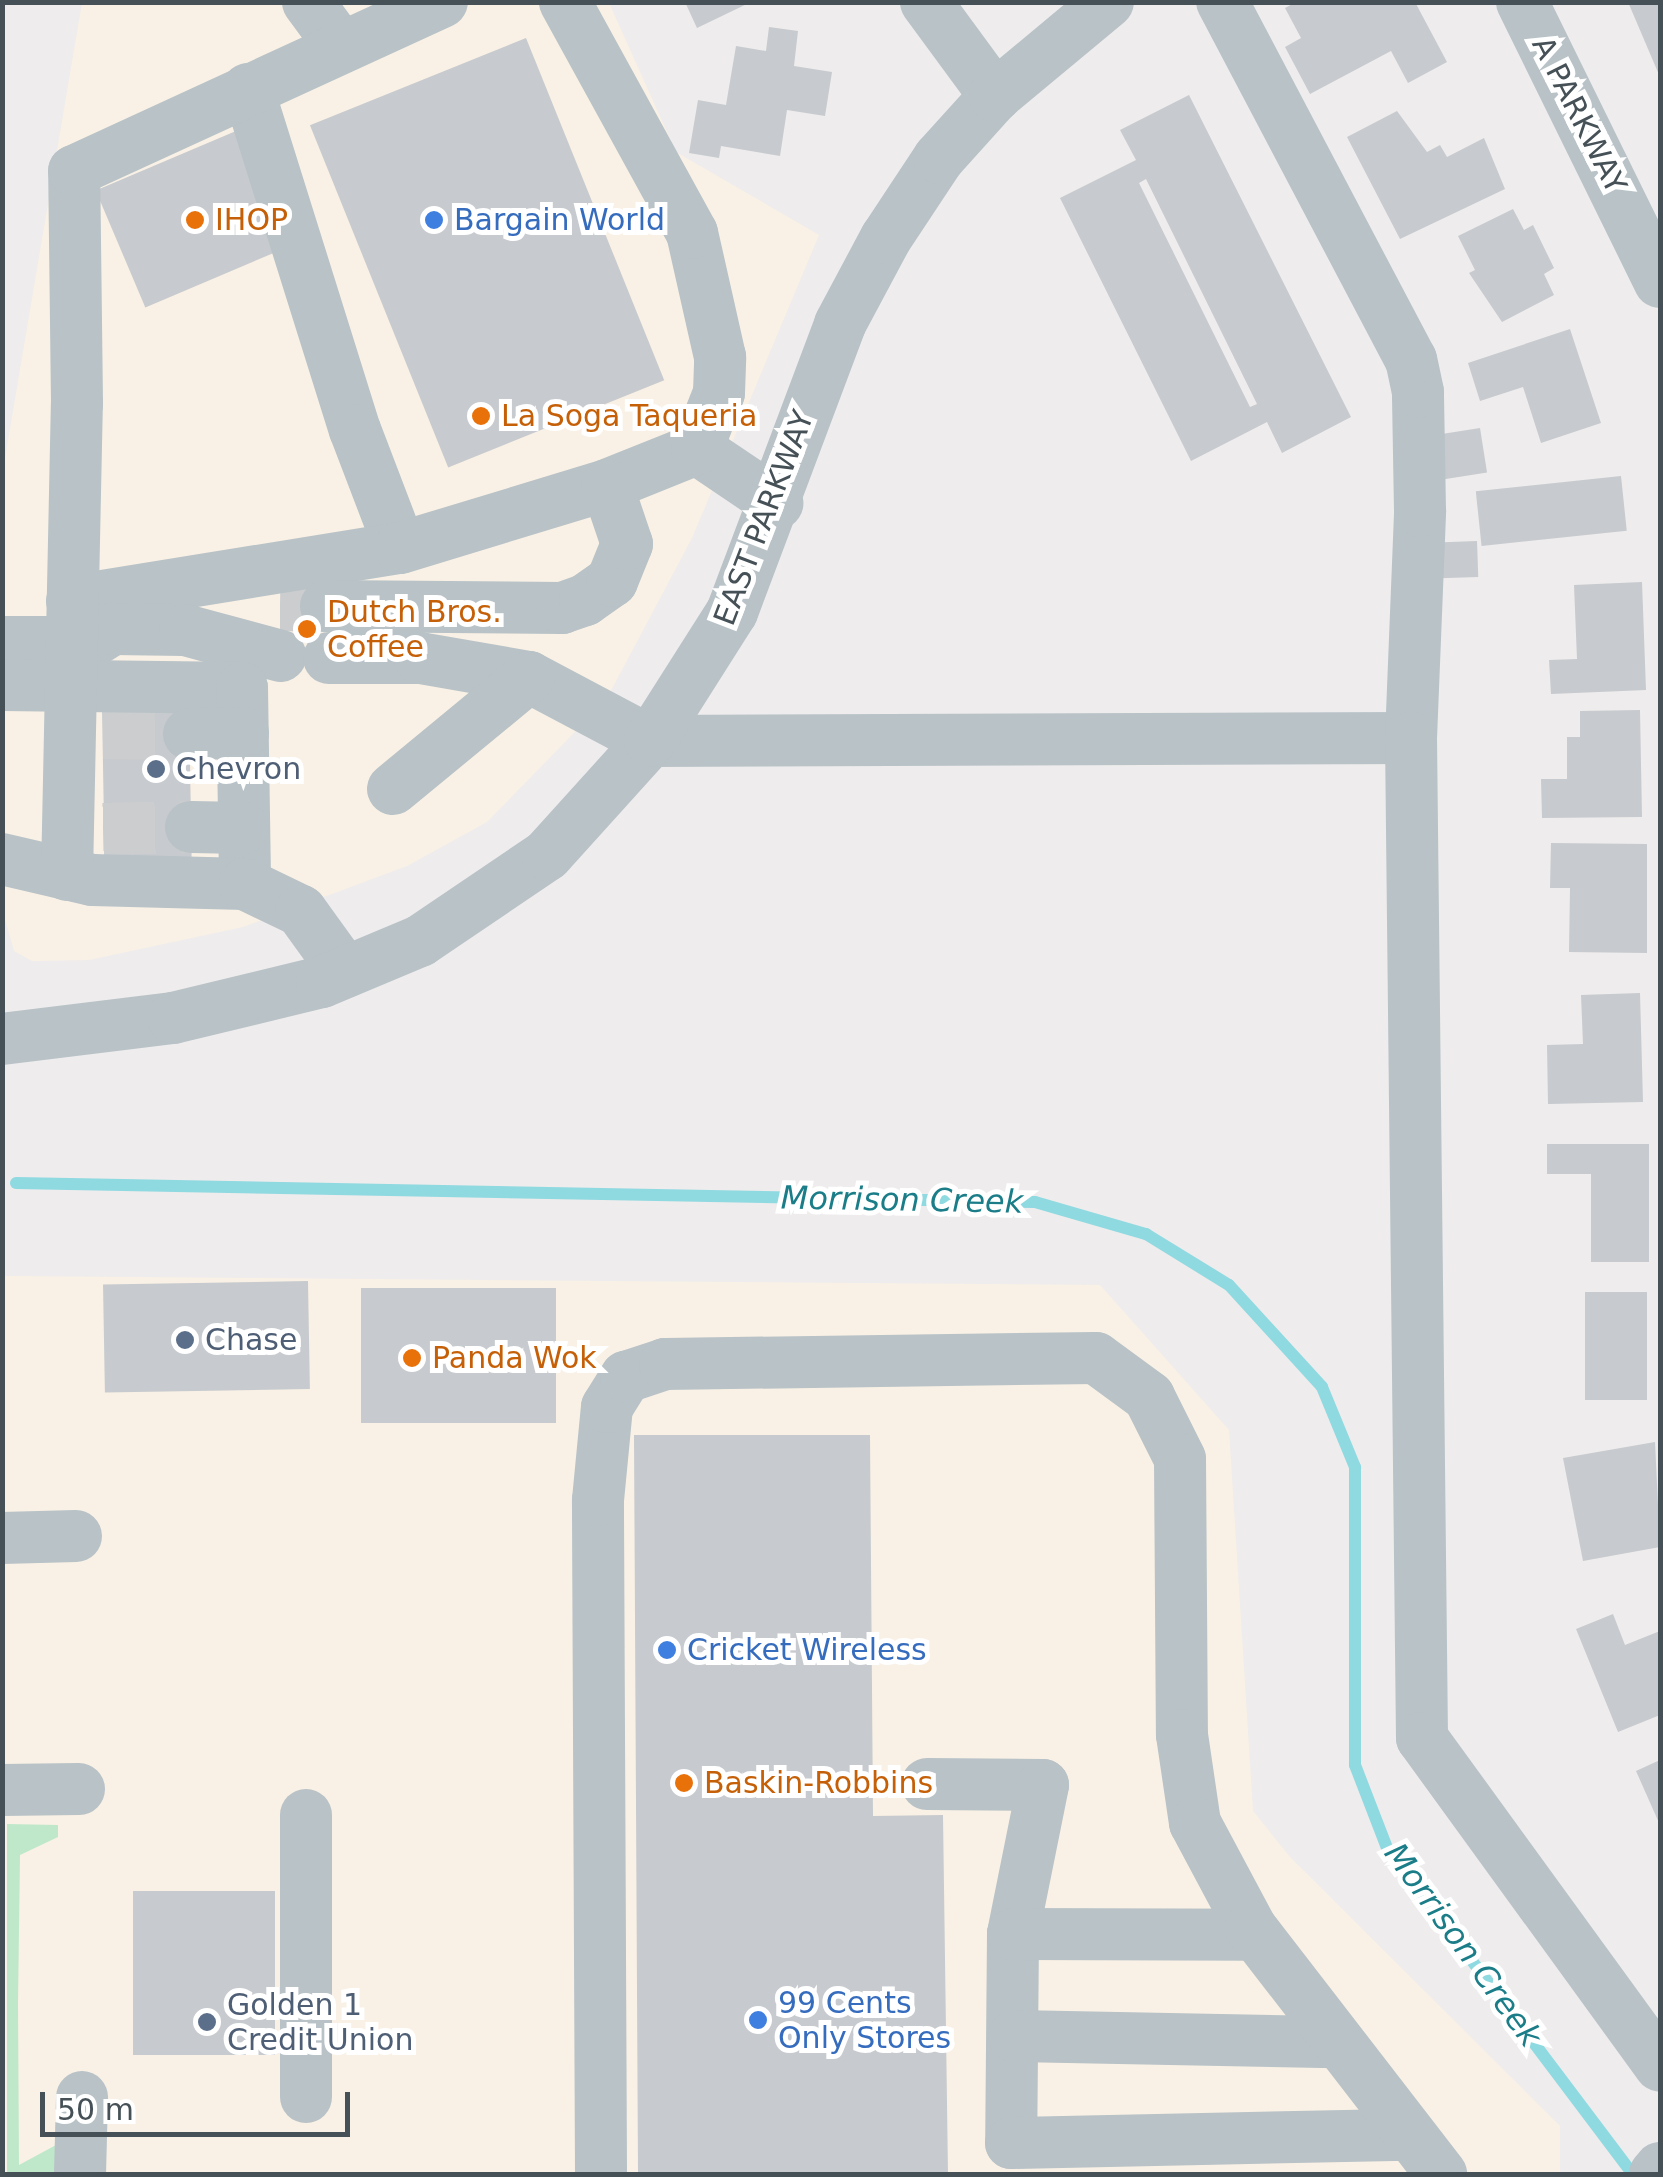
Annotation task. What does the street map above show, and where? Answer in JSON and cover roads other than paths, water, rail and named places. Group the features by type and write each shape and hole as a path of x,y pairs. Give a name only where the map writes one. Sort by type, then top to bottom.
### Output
{"street":[{"path":"308,2 341,47"},
{"path":"80,844 74,171 442,2"},
{"path":"79,672 136,591 400,548 608,484 697,449 719,393 720,356 692,233 566,2"},
{"name":"EAST PARKWAY","path":"2,1040 173,1018 273,997 345,972 420,941 507,887 598,804 650,742 732,612 777,503 840,324 886,238 939,158 995,96 1108,2"},
{"path":"1222,2 1412,360 1418,392 1420,510 1411,738 1422,1738 1660,2066"},
{"name":"A PARKWAY","path":"1522,2 1660,282"},
{"path":"935,15 995,96"},
{"path":"248,89 355,430 400,548"},
{"path":"697,449 777,503"},
{"path":"136,591 303,606 562,608 585,600 612,581 627,544 608,484"},
{"path":"79,672 113,629 185,630 212,640 305,657 436,660 529,678 650,742 1411,738"},
{"path":"2,642 79,672"},
{"path":"2,684 79,672 242,688 245,884"},
{"path":"393,789 529,678"},
{"path":"190,734 243,733"},
{"path":"191,827 243,828"},
{"path":"2,860 80,844 245,884 301,911 345,972"},
{"path":"600,2174 598,1500 608,1407 626,1376 665,1364 1096,1358 1149,1397 1180,1459 1182,1735 1195,1823 1256,1935 1407,2135 1441,2174"},
{"path":"2,1538 76,1536"},
{"path":"927,1784 1042,1785 1013,1934 1011,2143 1407,2135"},
{"path":"2,1790 79,1789"},
{"path":"306,1815 306,2098"},
{"path":"1013,1934 1256,1935"},
{"path":"1014,2036 1336,2042"},
{"path":"80,2174 82,2097"},
{"path":"1655,2174 1660,2168"}],"waterway":[{"name":"Morrison Creek","path":"16,1183 1035,1202 1146,1234 1229,1285 1322,1387 1355,1467 1355,1765 1387,1848 1633,2174"}],"tunnel":[{"path":"280,605 326,606"},
{"path":"103,733 189,734"},
{"path":"103,829 191,827"}],"place":[{"name":"IHOP","path":"195,220"},
{"name":"Bargain World","path":"434,220"},
{"name":"La Soga Taqueria","path":"481,416"},
{"name":"Dutch Bros. Coffee","path":"307,629"},
{"name":"Chevron","path":"156,769"},
{"name":"Chase","path":"185,1340"},
{"name":"Panda Wok","path":"412,1358"},
{"name":"Cricket Wireless","path":"667,1650"},
{"name":"Baskin-Robbins","path":"684,1783"},
{"name":"99 Cents Only Stores","path":"758,2020"},
{"name":"Golden 1 Credit Union","path":"207,2022"}]}
